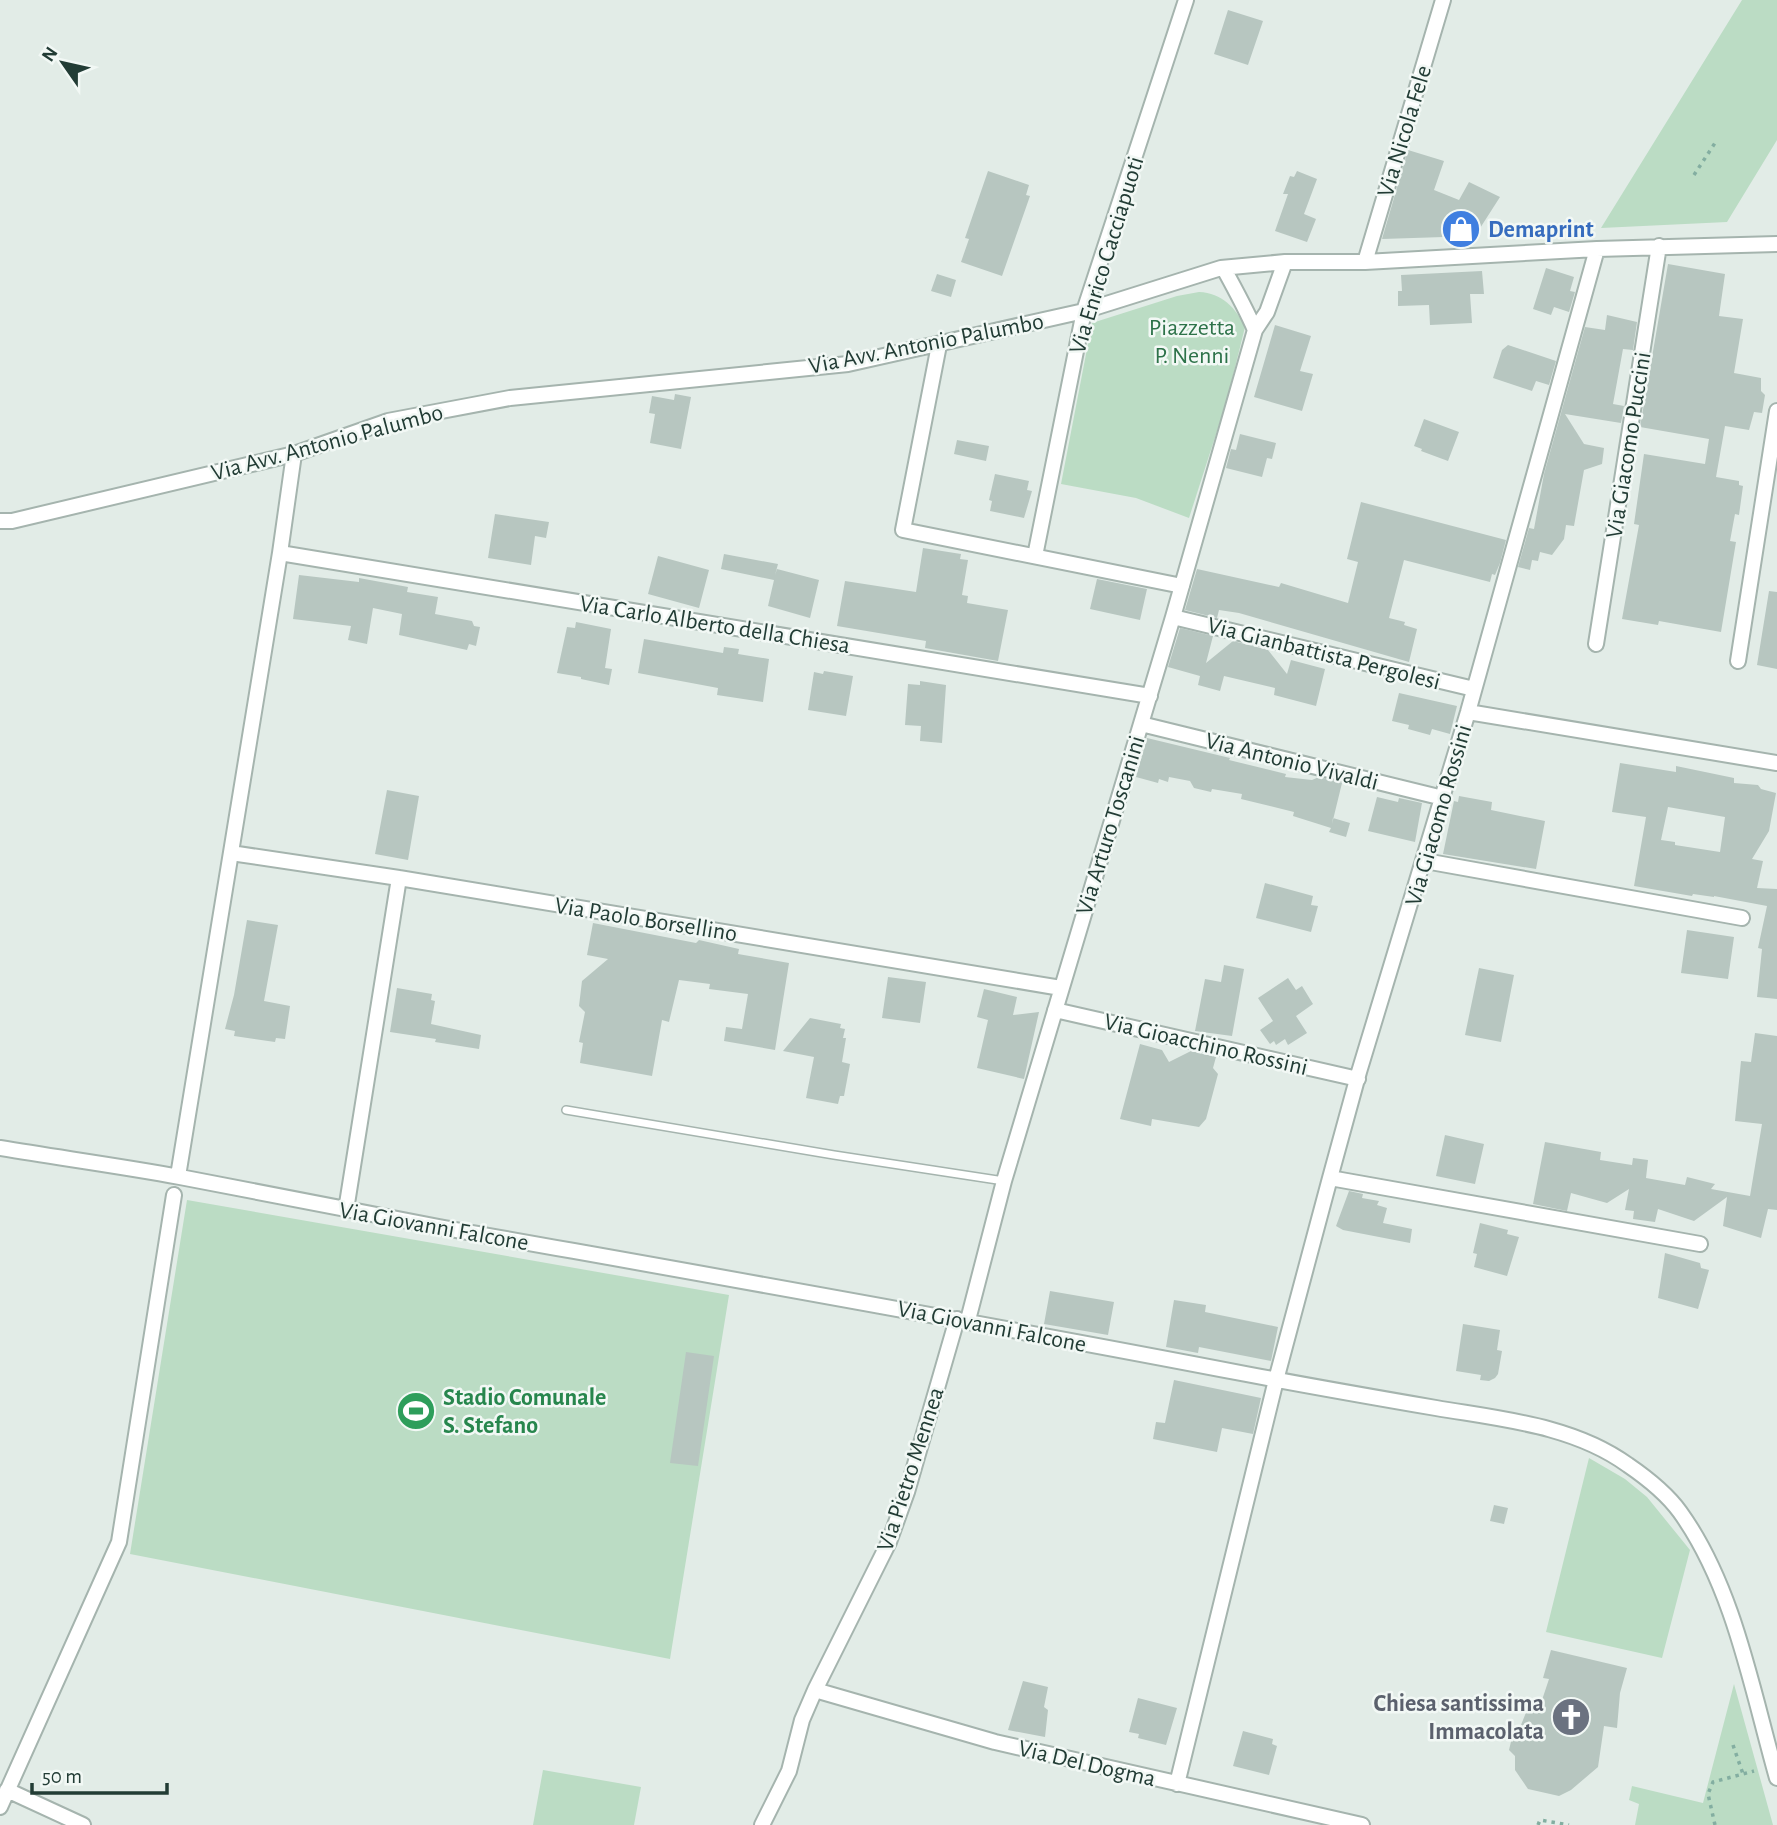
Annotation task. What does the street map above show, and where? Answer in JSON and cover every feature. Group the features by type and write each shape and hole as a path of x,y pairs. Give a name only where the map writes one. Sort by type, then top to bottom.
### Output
{"street":[{"name":"Via Enrico Cacciapuoti","path":"1035,556 1084,311 1186,0"},
{"name":"Via Nicola Fele","path":"1365,262 1443,0"},
{"name":"Via Avv. Antonio Palumbo","path":"0,521 12,521 294,454 388,421 510,398 848,364 1084,311 1198,274 1224,269 1285,262 1365,262 1776,242"},
{"name":"Via Giacomo Puccini","path":"1596,645 1660,246"},
{"name":"Via Giacomo Rossini","path":"1177,1783 1276,1380 1357,1079 1468,712 1597,249"},
{"name":"Via Arturo Toscanini","path":"962,1320 1150,696 1255,331 1267,312 1285,262"},
{"path":"1224,269 1234,291 1245,305 1255,331"},
{"path":"939,345 902,530 1182,586"},
{"path":"1738,661 1777,411"},
{"path":"178,1176 294,454"},
{"name":"Via Carlo Alberto della Chiesa","path":"280,553 1150,696"},
{"name":"Via Gianbattista Pergolesi","path":"1173,617 1474,690"},
{"path":"1468,712 1777,762"},
{"name":"Via Antonio Vivaldi","path":"1141,724 1443,798"},
{"name":"Via Paolo Borsellino","path":"231,853 399,878 1061,988"},
{"path":"1424,861 1742,918"},
{"path":"346,1210 399,878"},
{"name":"Via Gioacchino Rossini","path":"1055,1010 1357,1079"},
{"name":"Via Giovanni Falcone","path":"0,1148 178,1176 346,1210 1521,1423 1570,1436 1602,1448 1626,1462 1653,1483 1678,1509 1715,1574 1731,1614 1777,1778"},
{"path":"1330,1178 1700,1244"},
{"path":"0,1807 119,1542 174,1195"},
{"name":"Via Pietro Mennea","path":"762,1825 789,1771 802,1720 889,1542 962,1320"},
{"name":"Via Del Dogma","path":"816,1690 995,1742 1362,1825"},
{"path":"7,1790 83,1825"}],"lane":[{"path":"566,1110 1004,1181"}],"path":[{"path":"1694,175 1715,143"},
{"path":"1733,1745 1743,1774"},
{"path":"1715,1825 1708,1794 1713,1782 1754,1771"},
{"path":"1538,1825 1539,1820 1569,1825"}],"green space":[{"path":"1742,0 1777,0 1777,140 1727,222 1601,228"},
{"name":"Piazzetta P. Nenni","path":"1199,292 1215,295 1227,303 1245,327 1227,400 1189,518 1136,498 1061,484 1092,323 1177,296"},
{"name":"Stadio Comunale S. Stefano","path":"187,1200 729,1295 670,1659 130,1554"},
{"path":"1589,1458 1625,1479 1647,1497 1690,1550 1662,1658 1546,1632"},
{"path":"1734,1684 1773,1825 1635,1825 1639,1804 1629,1800 1632,1786 1703,1803"},
{"path":"543,1770 641,1787 634,1825 533,1825"}],"building":[{"path":"1228,10 1263,21 1248,65 1214,54"},
{"path":"1408,150 1444,161 1434,190 1459,200 1469,182 1500,197 1475,236 1382,239"},
{"path":"988,171 1029,185 1026,195 1030,196 1002,276 961,262 969,239 965,238"},
{"path":"1297,171 1317,179 1304,214 1316,219 1307,242 1275,231 1288,194 1283,194 1290,176 1294,177"},
{"path":"1668,264 1725,274 1719,316 1743,319 1734,373 1761,378 1761,391 1765,395 1762,413 1754,412 1749,430 1725,426 1716,477 1739,481 1739,485 1743,486 1739,515 1735,514 1730,541 1736,542 1721,632 1659,621 1658,625 1622,619 1639,525 1634,524 1644,454 1705,464 1709,439 1640,427"},
{"path":"1546,268 1574,277 1570,291 1575,292 1569,312 1554,307 1551,315 1533,309"},
{"path":"1482,271 1484,294 1470,294 1472,323 1430,325 1429,305 1398,306 1398,291 1402,291 1401,275"},
{"path":"937,274 956,280 951,297 931,291"},
{"path":"1607,315 1637,322 1633,350 1623,349 1613,404 1624,406 1621,423 1565,414 1584,444 1604,448 1602,464 1584,470 1574,526 1566,525 1564,539 1552,555 1540,552 1538,561 1532,560 1530,570 1518,567 1529,528 1534,529 1544,474 1585,327 1605,330"},
{"path":"1275,325 1311,336 1300,371 1313,374 1302,411 1254,397"},
{"path":"1508,345 1556,361 1549,385 1536,381 1532,391 1493,378 1502,350"},
{"path":"675,394 691,397 681,449 650,443 655,414 649,413 652,396 674,400"},
{"path":"1424,419 1459,432 1448,461 1414,446"},
{"path":"1240,434 1276,443 1272,459 1267,458 1262,477 1226,468 1231,449 1236,450"},
{"path":"957,440 989,446 986,461 954,454"},
{"path":"995,474 1029,481 1027,490 1032,491 1024,518 990,511 992,501 989,500"},
{"path":"1361,502 1506,540 1500,563 1490,582 1404,560 1389,618 1405,622 1404,625 1417,629 1409,662 1239,613 1219,610 1217,618 1185,610 1197,569 1279,587 1281,583 1348,603 1358,562 1347,559"},
{"path":"495,514 549,522 546,538 535,536 531,565 488,558"},
{"path":"923,548 961,554 960,559 968,560 962,595 968,596 967,603 1008,610 998,661 925,648 926,641 837,626 845,581 916,592"},
{"path":"724,554 778,564 775,575 777,569 819,580 810,618 768,606 774,580 721,569"},
{"path":"658,556 709,570 699,608 648,594"},
{"path":"299,575 359,582 359,578 408,587 407,592 438,597 435,614 472,621 474,626 480,627 476,646 469,644 467,650 399,635 402,614 373,608 367,644 348,640 351,626 293,619"},
{"path":"1097,579 1147,589 1140,620 1090,609"},
{"path":"1769,591 1777,592 1777,669 1757,665"},
{"path":"576,622 611,629 605,668 612,669 609,685 557,673 567,627 575,628"},
{"path":"1180,628 1213,636 1206,663 1233,641 1268,650 1287,674 1291,660 1325,669 1316,706 1274,695 1275,688 1224,676 1220,691 1198,685 1200,676 1168,667"},
{"path":"644,639 723,653 724,647 739,649 738,654 769,659 763,702 717,695 718,688 638,673"},
{"path":"824,671 853,676 846,716 808,710 814,672 823,674"},
{"path":"920,681 946,685 942,743 920,741 921,726 905,725 908,684 920,685"},
{"path":"1399,693 1457,706 1450,734 1432,729 1430,735 1408,729 1409,725 1392,721"},
{"path":"1147,738 1230,758 1229,760 1286,774 1285,777 1312,780 1319,777 1342,783 1333,818 1350,823 1346,837 1329,832 1331,828 1293,816 1294,812 1241,799 1242,794 1212,789 1211,792 1194,788 1190,781 1169,777 1168,782 1159,779 1158,783 1136,777"},
{"path":"1620,763 1676,772 1676,766 1734,778 1734,783 1758,785 1761,789 1776,793 1769,831 1752,859 1763,861 1757,888 1777,889 1777,999 1757,997 1762,949 1758,948 1767,906 1634,886 1646,817 1612,812","holes":["1668,807 1725,817 1720,852 1675,845 1675,842 1661,840"]},
{"path":"387,790 419,796 408,860 375,854"},
{"path":"1459,796 1492,802 1491,810 1545,821 1536,869 1443,854 1454,801 1458,802"},
{"path":"1377,797 1398,802 1399,798 1422,803 1415,842 1368,831"},
{"path":"1265,883 1313,896 1311,905 1318,906 1311,932 1256,918"},
{"path":"247,920 278,925 264,1001 290,1006 285,1039 276,1038 275,1042 234,1036 235,1031 225,1029"},
{"path":"593,923 696,943 699,940 739,949 738,954 789,963 775,1050 724,1041 726,1027 742,1029 748,994 709,989 710,984 679,980 669,1022 662,1020 652,1076 580,1063 583,1043 579,1042 585,1012 579,1006 582,981 608,959 587,955"},
{"path":"1687,930 1734,937 1728,979 1681,973"},
{"path":"1224,965 1244,969 1232,1036 1195,1031 1205,979 1221,982"},
{"path":"1479,968 1514,975 1501,1042 1465,1035"},
{"path":"888,977 926,982 920,1023 882,1018"},
{"path":"1288,978 1296,990 1302,986 1313,1004 1296,1016 1307,1033 1288,1045 1285,1039 1276,1045 1274,1041 1270,1044 1260,1030 1273,1021 1258,998"},
{"path":"397,988 432,994 431,1000 435,1001 431,1024 481,1035 479,1049 390,1032"},
{"path":"984,989 1017,997 1013,1015 1039,1012 1024,1079 977,1068 988,1020 977,1017"},
{"path":"810,1018 841,1024 840,1028 845,1029 842,1062 850,1064 844,1096 840,1096 838,1104 806,1098 814,1057 783,1051"},
{"path":"1755,1033 1777,1036 1777,1210 1768,1209 1761,1238 1723,1226 1727,1197 1694,1221 1658,1209 1655,1222 1633,1219 1634,1211 1625,1210 1629,1189 1607,1203 1571,1193 1567,1211 1533,1204 1545,1142 1601,1152 1600,1160 1632,1165 1633,1158 1648,1160 1646,1178 1685,1185 1687,1177 1715,1184 1711,1189 1750,1196 1762,1124 1735,1121 1741,1061 1751,1062"},
{"path":"1140,1044 1162,1050 1169,1062 1191,1051 1216,1057 1213,1068 1218,1074 1206,1119 1199,1127 1152,1119 1151,1126 1120,1119"},
{"path":"1445,1135 1484,1144 1475,1184 1436,1176"},
{"path":"1349,1191 1363,1194 1362,1198 1379,1201 1377,1205 1387,1208 1383,1223 1412,1229 1410,1243 1343,1230 1336,1226"},
{"path":"1480,1223 1508,1230 1507,1234 1519,1237 1507,1276 1474,1267 1477,1254 1473,1253"},
{"path":"1665,1253 1700,1263 1701,1268 1709,1270 1698,1309 1658,1298"},
{"path":"1050,1291 1114,1302 1108,1335 1044,1324"},
{"path":"1174,1300 1206,1305 1205,1312 1278,1327 1271,1361 1199,1347 1198,1353 1166,1347"},
{"path":"1463,1324 1500,1330 1497,1350 1502,1351 1495,1378 1489,1381 1480,1380 1481,1375 1456,1371"},
{"path":"686,1352 714,1356 698,1466 670,1463"},
{"path":"1174,1380 1261,1398 1253,1434 1222,1428 1217,1452 1153,1439 1156,1422 1165,1423"},
{"path":"1494,1505 1508,1508 1504,1524 1490,1521"},
{"name":"Chiesa santissima Immacolata","path":"1551,1650 1627,1668 1620,1693 1617,1728 1604,1726 1598,1767 1571,1790 1559,1796 1528,1789 1515,1770 1515,1756 1509,1750 1515,1725 1521,1725 1527,1710 1542,1700 1549,1679 1543,1678"},
{"path":"1023,1681 1048,1687 1044,1707 1048,1710 1045,1737 1008,1730"},
{"path":"1138,1698 1177,1708 1166,1745 1138,1738 1139,1734 1129,1732"},
{"path":"1243,1731 1273,1739 1272,1744 1277,1746 1269,1775 1233,1766"}],"place":[{"name":"Demaprint","path":"1461,229"},
{"name":"Stadio Comunale S. Stefano","path":"416,1411"},
{"name":"Chiesa santissima Immacolata","path":"1571,1717"}]}
